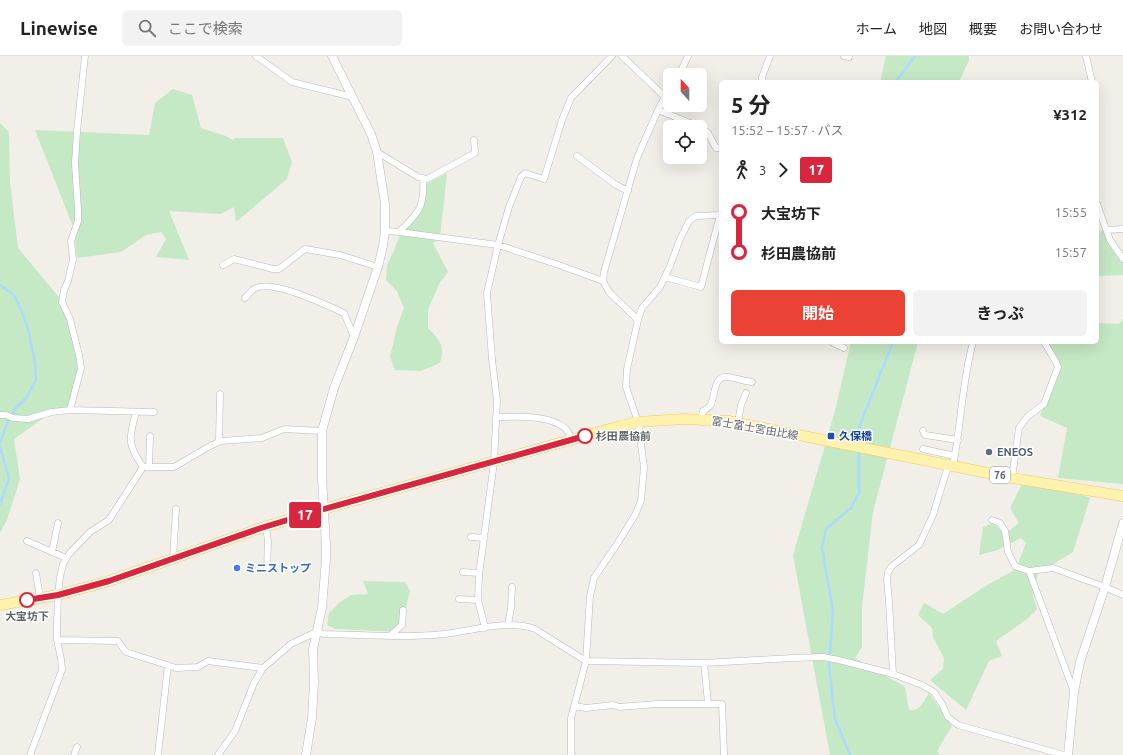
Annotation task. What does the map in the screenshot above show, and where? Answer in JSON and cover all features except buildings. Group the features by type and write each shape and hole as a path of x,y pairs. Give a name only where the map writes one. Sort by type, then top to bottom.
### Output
{"main road":[{"name":"富士富士宮由比線","path":"0,605 58,595 109,581 266,527 324,509 638,422 701,419 730,421 877,452 1012,478 1123,496"}],"street":[{"path":"70,410 81,368 70,319 62,302 73,260 71,241 78,221 75,163 85,56"},
{"path":"256,56 292,82 353,97"},
{"path":"306,755 312,718 314,683 313,649 322,608 326,559 322,478 322,431 334,388 354,337 378,267 385,231 385,204 377,152 353,97 332,56"},
{"path":"485,628 478,600 479,573 494,462 496,417 487,293 498,245 509,207 521,177 525,173 544,180 562,120 571,98 612,56"},
{"path":"622,56 663,95"},
{"path":"682,68 688,56"},
{"path":"762,80 770,56"},
{"path":"1086,56 1092,80"},
{"path":"638,320 609,292 603,281 604,272 637,158 663,101"},
{"path":"658,110 683,120"},
{"path":"707,132 716,148 719,148"},
{"path":"377,152 418,177 428,179 475,153 474,140"},
{"path":"577,156 616,185 628,191"},
{"path":"399,232 412,220 423,203 423,178"},
{"path":"1099,209 1110,240 1123,260"},
{"path":"571,755 571,718 586,661 590,596 594,578 619,541 640,501 644,467 638,422 626,387 627,369 638,320 642,308 660,287 689,221 696,216 719,215"},
{"path":"665,277 701,287 719,219"},
{"path":"1107,230 1123,229"},
{"path":"385,231 498,245 603,281"},
{"path":"224,265 234,259 273,269 279,269 305,250 340,255 378,267"},
{"path":"246,298 255,288 265,286 277,287 310,298 344,313 354,337"},
{"path":"836,344 844,348"},
{"path":"893,674 887,580 888,572 892,566 918,545 934,515 955,456 966,377 973,344"},
{"path":"1012,478 1019,428 1028,417 1044,404 1058,367 1045,344"},
{"path":"701,419 703,411 710,407 718,380 727,376 752,382"},
{"path":"738,423 741,405 746,393"},
{"path":"219,442 220,394"},
{"path":"3,415 13,418 28,419 52,412 70,410 154,412"},
{"path":"136,412 130,436 137,458 146,467 174,467 219,442 262,438 284,429 322,431"},
{"path":"496,417 542,418 567,430 572,440"},
{"path":"923,431 925,435 958,440"},
{"path":"30,755 62,670 58,640 58,595 63,564 69,554 90,532 109,520 146,467 150,436"},
{"path":"923,449 955,456"},
{"path":"173,559 176,509"},
{"path":"992,520 1000,523 1005,531 1008,552 1015,566 1028,571 1053,568 1123,595"},
{"path":"52,552 58,523"},
{"path":"1068,755 1074,692 1080,662 1105,587 1123,523"},
{"path":"266,527 268,541 267,569"},
{"path":"471,536 484,538"},
{"path":"27,541 66,558"},
{"path":"1028,571 1074,692"},
{"path":"463,572 479,573"},
{"path":"36,573 40,598"},
{"path":"508,625 511,608 512,587"},
{"path":"459,599 478,600"},
{"path":"391,635 402,625 403,610"},
{"path":"218,755 235,732 254,683 263,668 291,644 316,632 324,634 443,634 508,625 526,629 535,629 586,661 704,663 824,657 839,660 893,674 922,685 934,692 948,717 958,725 1064,755"},
{"path":"58,640 118,642 126,652 176,668 198,667 208,661 263,668"},
{"path":"704,663 708,703"},
{"path":"158,755 168,665"},
{"path":"575,706 586,708 613,705 619,707 658,704 722,704 724,755"},
{"path":"74,755 77,747"}],"green space":[{"path":"886,56 969,56 969,60 960,80 880,80"},
{"path":"173,89 192,95 201,128 226,136 233,140 235,138 283,138 292,162 287,179 236,222 234,207 221,214 169,211 189,260 156,257 166,239 161,232 146,235 121,252 77,258 74,229 35,130 149,135 155,103"},
{"path":"0,123 9,132 10,183 18,248 63,302 80,363 70,407 55,410 14,439 20,479 7,520 0,533"},
{"path":"447,173 440,237 433,243 448,272 439,284 428,310 428,328 442,347 440,363 421,371 395,370 390,357 397,327 404,308 397,291 386,280 387,265 399,237 414,217 424,187 428,183"},
{"path":"1106,229 1123,259 1123,275 1099,276 1099,231"},
{"path":"1123,319 1123,484 1058,478 1067,428 1040,416 1055,368 1048,344 1099,344 1099,323 1119,324"},
{"path":"851,344 917,344 873,512 862,606 862,647 855,658 905,687 909,710 919,708 929,693 952,726 937,751 940,755 830,755 793,555 835,411"},
{"path":"1022,484 1070,490 1090,498 1073,552 1038,573 1033,596 1037,609 1027,619 996,641 1002,656 989,661 966,710 930,680 943,669 944,658 933,637 932,628 918,615 924,603 943,614 984,587 1016,569 1026,543 1021,538 998,550 979,555 983,527 993,523 1005,534 1019,523 1010,508"},
{"path":"363,581 405,582 410,591 400,632 336,629 327,625 329,613 339,603 351,595 368,594"}],"waterway":[{"path":"897,80 915,56"},
{"path":"0,285 14,295 24,317 35,363 36,380 27,397 16,408 8,421 0,443"},
{"path":"859,445 858,430 892,344"},
{"path":"0,447 9,478 0,504"},
{"path":"850,755 835,719 829,666 833,611 822,548 826,529 851,508 859,493 859,450"}],"bus line":[{"name":"17","path":"27,600 58,595 109,581 261,528 585,436"}],"place":[{"name":"杉田農協前","path":"585,436"},
{"name":"久保橋","path":"831,436"},
{"name":"ENEOS","path":"989,452"},
{"name":"ミニストップ","path":"237,568"},
{"name":"大宝坊下","path":"27,600"}]}
